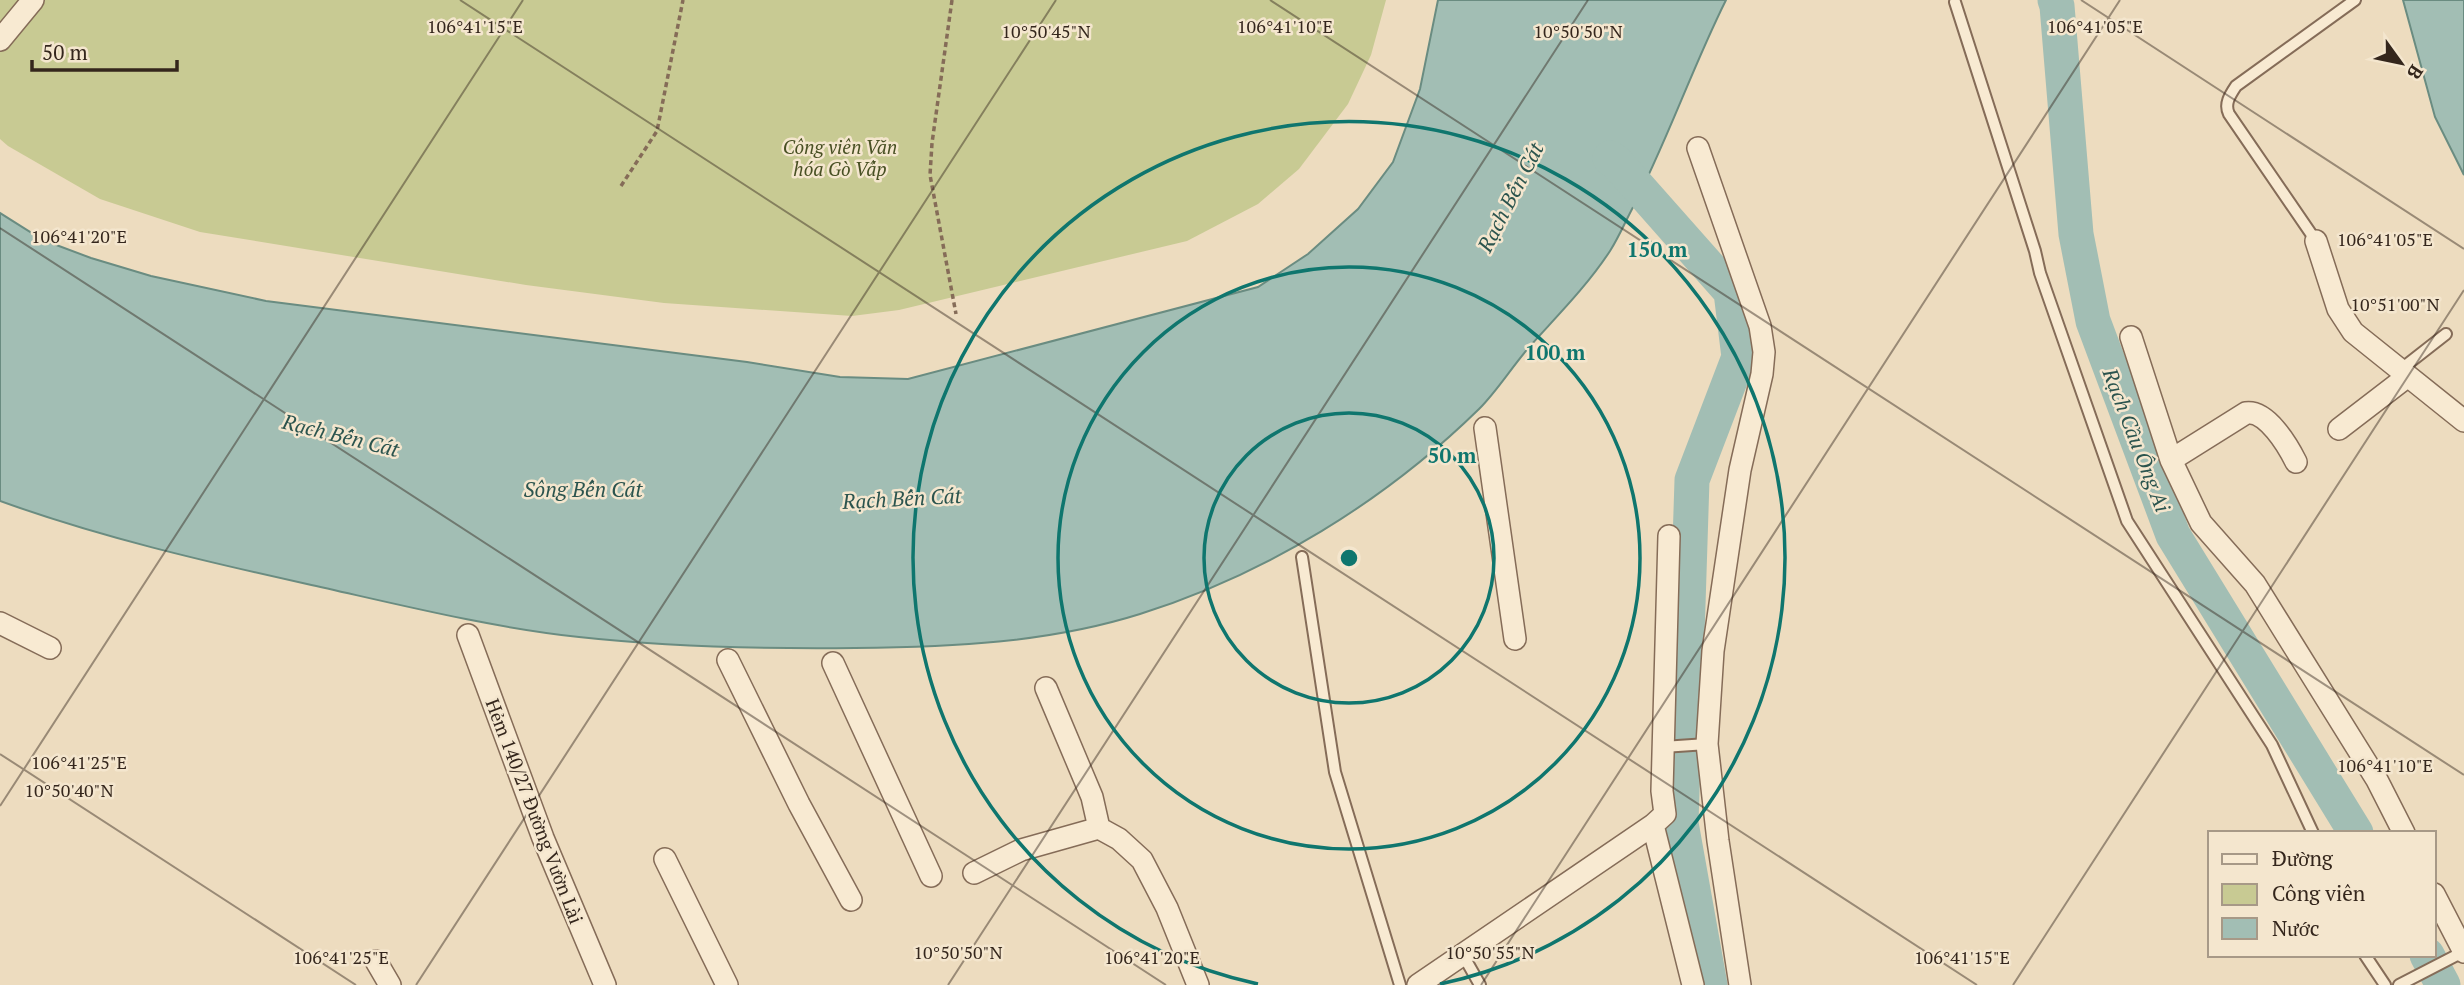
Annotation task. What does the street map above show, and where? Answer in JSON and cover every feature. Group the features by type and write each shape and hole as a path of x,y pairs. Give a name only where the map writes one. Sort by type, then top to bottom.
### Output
{"street":[{"path":"0,40 33,0"},
{"path":"1698,148 1760,326 1764,352 1762,374 1740,470 1713,651 1704,744 1740,985"},
{"path":"2316,241 2338,309 2353,332 2464,421"},
{"path":"2132,338 2171,460 2201,523 2255,584 2377,780 2403,831"},
{"path":"2339,429 2404,373"},
{"path":"2171,460 2246,413 2252,412 2258,413 2273,429 2287,445 2296,462"},
{"path":"1485,428 1515,639"},
{"path":"1418,985 1653,825 1665,814 1662,791 1668,747 1669,536"},
{"path":"0,623 50,648"},
{"name":"Hẻm 140/27 Đường Vườn Lài","path":"468,635 543,838 605,985"},
{"path":"728,660 799,804 851,901"},
{"path":"833,663 931,876"},
{"path":"1046,688 1092,797 1100,828 1119,839 1142,860 1167,908 1198,985"},
{"path":"1653,825 1693,985"},
{"path":"974,873 1021,850 1100,828"},
{"path":"665,859 727,985"},
{"path":"2436,899 2458,955"},
{"path":"376,961 390,985"}],"lane":[{"path":"2316,241 2229,114 2227,101 2236,86 2355,0"},
{"path":"1955,2 2040,273 2127,521 2272,745 2312,831"},
{"path":"2404,373 2446,334"},
{"path":"1301,557 1335,772 1400,985"},
{"path":"1668,747 1704,744"},
{"path":"1463,955 1480,985"},
{"path":"2402,984 2458,955"},
{"path":"2366,957 2385,985"}],"path":[{"path":"621,186 657,131 683,0"},
{"path":"952,0 930,175 956,314"}],"green space":[{"name":"Công viên Văn hóa Gò Vấp","path":"0,0 1386,0 1371,55 1348,104 1299,169 1258,204 1187,241 899,310 852,316 664,303 526,285 200,232 100,199 0,139"}],"water":[{"name":"Sông Bến Cát","path":"1438,0 1726,0 1655,162 1613,247 1493,394 1442,443 1404,475 1363,504 1278,556 1187,598 1105,624 999,642 855,648 751,648 648,643 579,637 442,614 152,547 0,501 0,213 43,240 91,258 151,276 266,301 747,362 840,377 908,379 1258,287 1308,254 1358,209 1393,162 1420,89"},
{"path":"2403,0 2464,0 2464,175 2435,117"}],"waterway":[{"name":"Rạch Cầu Ông Ai","path":"2055,0 2076,234 2093,321 2173,535 2355,831"},
{"path":"1610,158 1731,292 1739,357 1692,480 1681,823 1710,985"},
{"name":"Rạch Cầu Ông Ai","path":"2428,957 2443,985"}],"water label":[{"name":"Rạch Bến Cát","path":"1510,197"},
{"name":"Rạch Bến Cát","path":"341,435"},
{"name":"Rạch Bến Cát","path":"902,498"}]}
